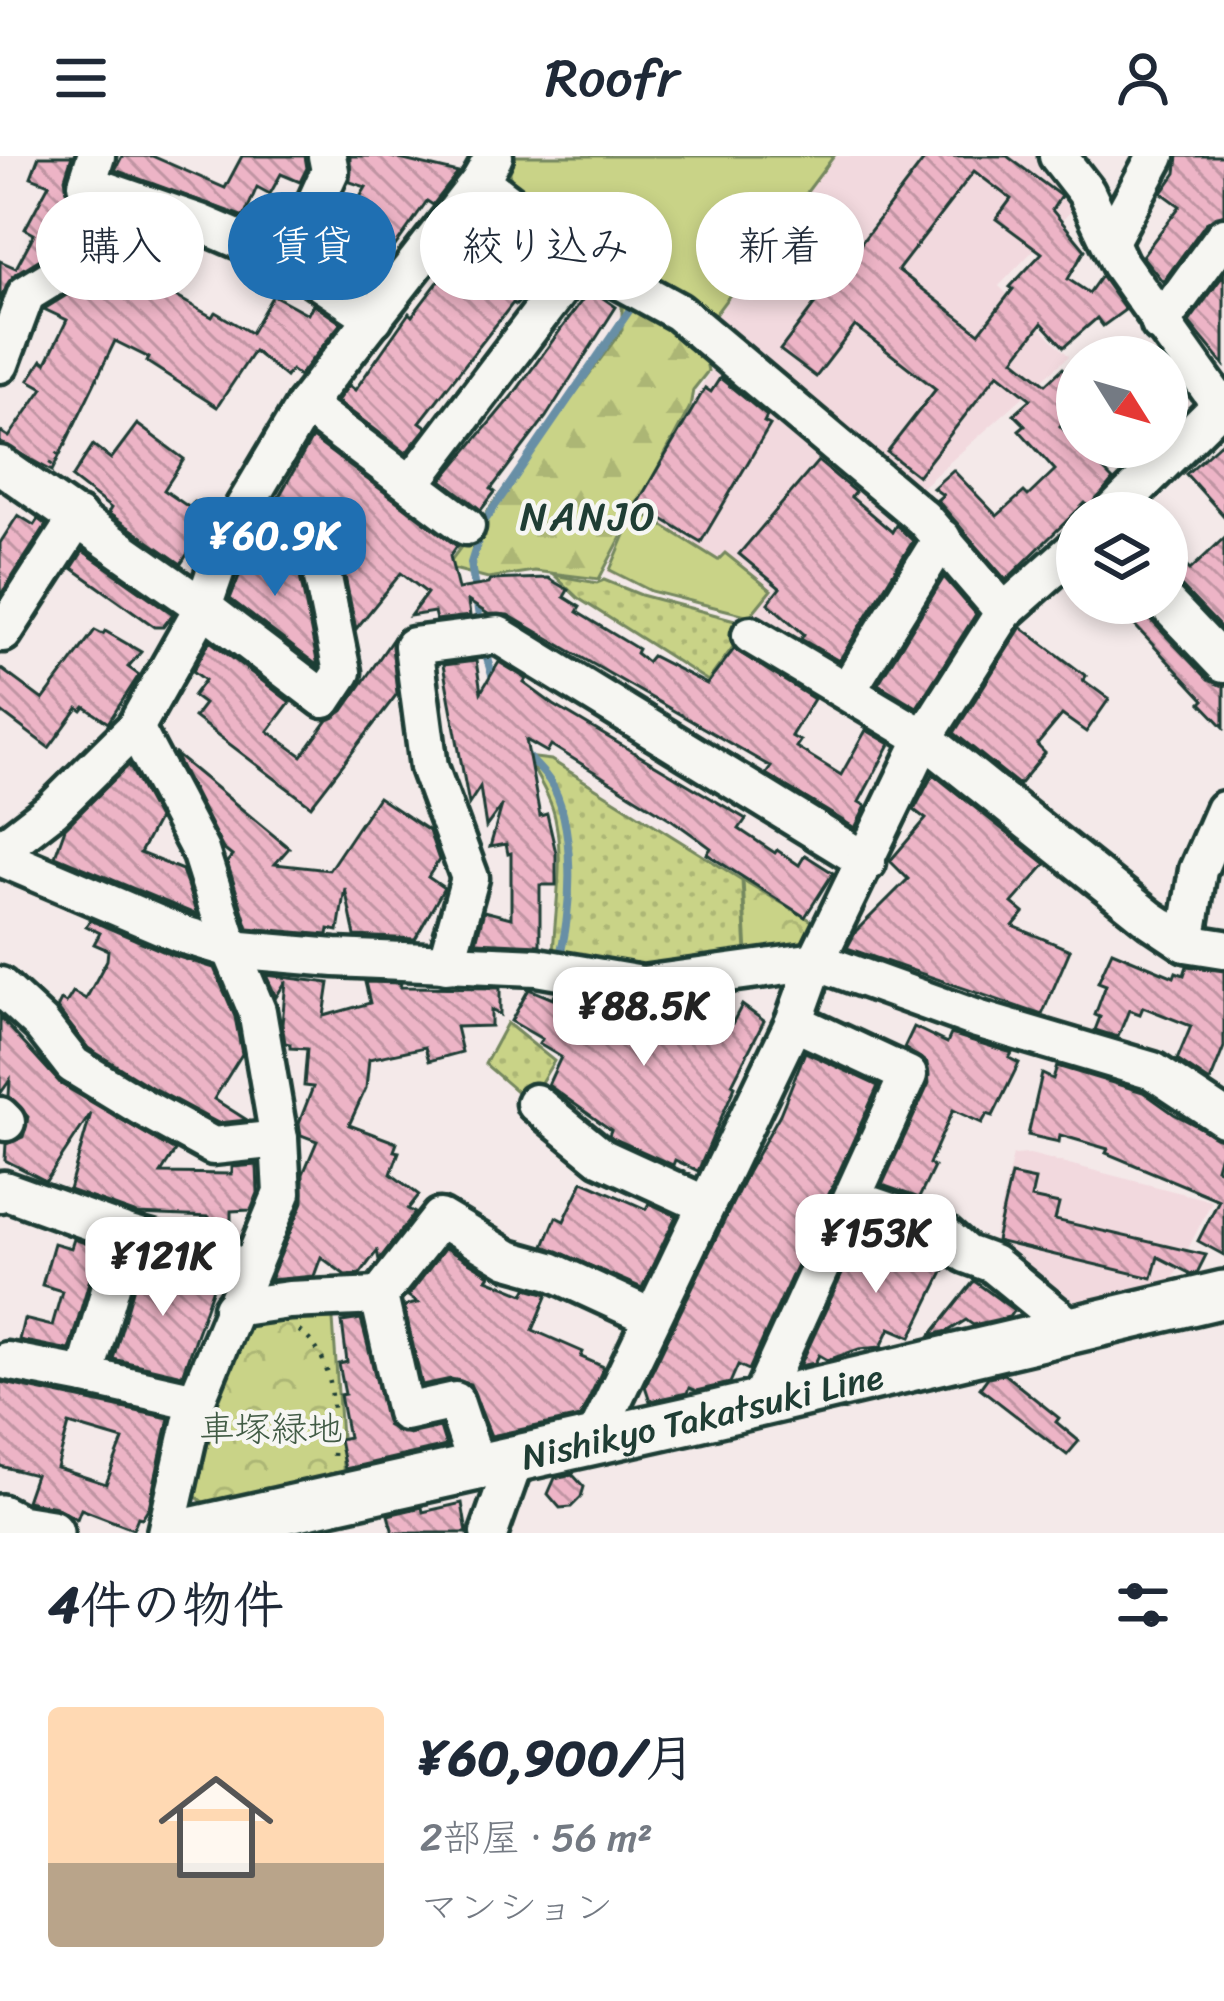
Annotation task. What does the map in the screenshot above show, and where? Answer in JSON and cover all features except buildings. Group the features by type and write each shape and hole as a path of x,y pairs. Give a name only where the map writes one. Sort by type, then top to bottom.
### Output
{"main road":[{"name":"Nishikyo Takatsuki Line","path":"182,1533 266,1524 595,1438 1224,1294"}],"street":[{"path":"96,156 87,184 109,192"},
{"path":"320,192 330,171 326,156"},
{"path":"1058,156 1086,192 1160,324 1222,408 1134,492"},
{"path":"1110,241 1156,156"},
{"path":"509,192 480,165 374,318 305,405 245,506 203,607 135,728 0,853 182,934 231,949 537,967 642,985 816,961 977,1019 1153,1071 1224,1118"},
{"path":"1160,324 1224,236"},
{"path":"0,364 26,294 36,288"},
{"path":"347,300 374,318"},
{"path":"412,483 551,300"},
{"path":"656,300 678,312 768,392 877,478 942,538 1004,612"},
{"path":"305,405 466,526"},
{"path":"0,465 325,699 342,672 320,563 245,506"},
{"path":"3,633 78,518"},
{"path":"847,691 942,538"},
{"path":"595,1438 706,1205 727,1119 794,1022 816,961 924,738 1004,612 1056,566"},
{"path":"1186,624 1224,664"},
{"path":"446,964 470,878 429,767 413,646 498,634 867,862"},
{"path":"751,634 924,738 1186,943 1224,949"},
{"path":"135,728 200,851 231,949 257,1011 280,1139 282,1193 196,1402 166,1533"},
{"path":"1186,943 1198,870 1224,810"},
{"path":"0,986 41,1024 73,1065 158,1116 213,1146 280,1139"},
{"path":"759,1402 908,1075 794,1022"},
{"path":"535,1103 601,1156 706,1205"},
{"path":"0,1193 4,1190 126,1234 250,1268"},
{"path":"853,1199 935,1227 966,1254 992,1264 1072,1329"},
{"path":"232,1309 289,1300 379,1296 440,1218 508,1259 551,1270 651,1317"},
{"path":"85,1376 126,1234"},
{"path":"379,1296 405,1412 455,1401 497,1462 489,1533"},
{"path":"7,1361 196,1402"}],"path":[{"path":"285,1327 309,1338 325,1365 332,1402 334,1482"}],"shaded area":[{"path":"511,156 1044,156 1080,202 999,286 1056,343 1056,368 913,495 657,300 672,300 672,192 515,192 507,186 504,173"},
{"path":"715,362 901,516 862,560 829,620 805,647 741,613 650,591 607,572 636,505"},
{"path":"1030,1154 1212,1201 1169,1287 1066,1315 989,1256 1013,1155"}],"green space":[{"path":"516,156 834,156 807,192 696,192 696,300 726,300 711,320 672,297 672,192 521,192 511,183"},
{"path":"622,300 634,300 702,341 708,371 693,390 690,407 599,579 534,571 488,578 446,567 622,330"},
{"path":"636,509 718,560 725,553 771,590 750,616 651,591 610,570"},
{"path":"554,575 597,583 604,580 641,595 750,624 708,681 578,598"},
{"path":"527,757 551,760 742,880 746,953 684,961 649,972 553,959 558,836 550,802"},
{"path":"743,880 817,924 797,953 747,955"},
{"path":"507,1023 554,1061 529,1102 485,1064"},
{"name":"車塚緑地","path":"332,1305 344,1481 215,1511 184,1488 208,1394 248,1314"}],"waterway":[{"path":"480,624 471,563 484,522 631,308"},
{"path":"483,645 494,682"},
{"path":"523,751 549,780 564,819 569,895 558,961"}],"district":[{"name":"NANJO","path":"589,516"}]}
